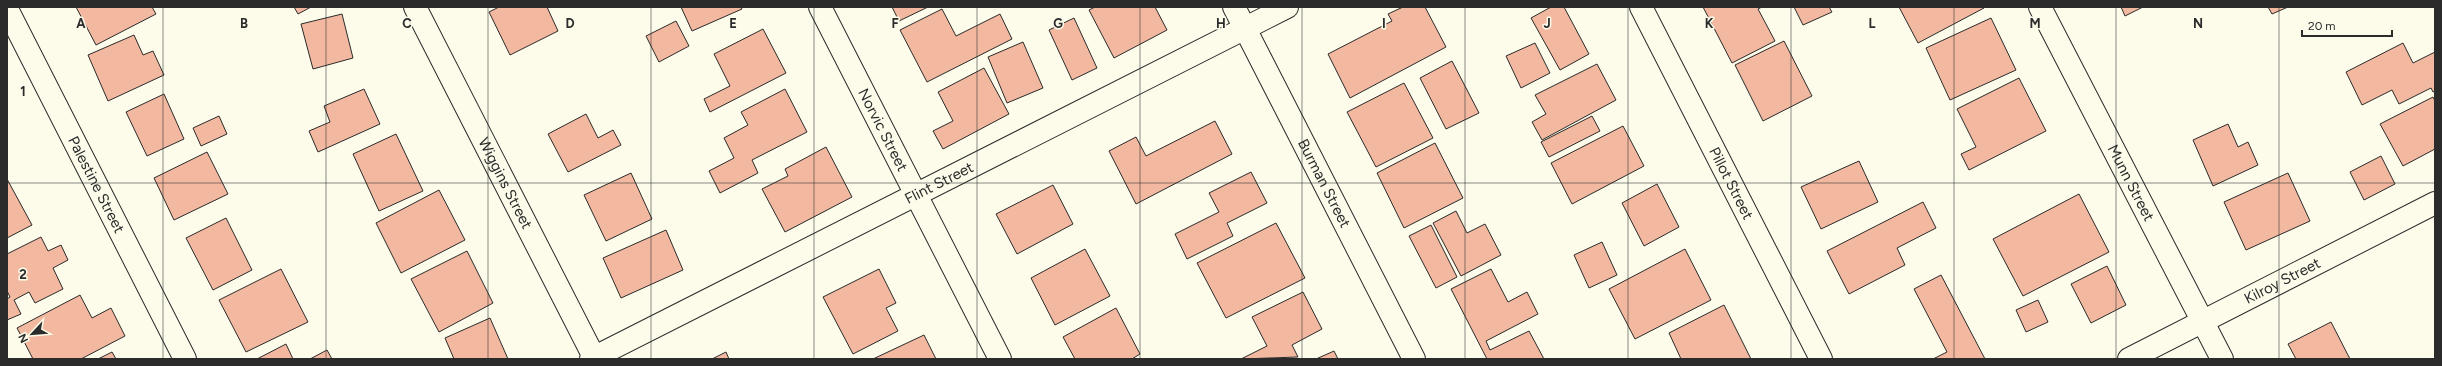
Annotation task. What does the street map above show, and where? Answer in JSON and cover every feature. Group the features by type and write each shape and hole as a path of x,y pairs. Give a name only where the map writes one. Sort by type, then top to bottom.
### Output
{"street":[{"name":"Wiggins Street","path":"416,7 593,359"},
{"name":"Norvic Street","path":"820,7 1000,359"},
{"name":"Burman Street","path":"1234,7 1414,359"},
{"name":"Flint Street","path":"593,359 1287,7"},
{"name":"Pillot Street","path":"1641,7 1821,359"},
{"name":"Munn Street","path":"2040,7 2222,359"},
{"name":"Palestine Street","path":"7,10 185,359"},
{"name":"Kilroy Street","path":"2130,359 2435,203"}],"building":[{"path":"76,7 152,7 156,14 96,45"},
{"path":"294,7 311,7 298,14"},
{"path":"499,7 547,7 558,31 510,55 489,12"},
{"path":"681,7 741,7 742,9 692,31"},
{"path":"892,7 928,7 899,21"},
{"path":"1095,7 1155,7 1167,30 1114,58 1089,10"},
{"path":"1403,7 1425,7 1446,47 1350,98 1328,54 1392,21 1388,14"},
{"path":"1551,7 1564,7 1589,54 1560,70 1531,18"},
{"path":"1703,7 1762,7 1758,9 1775,41 1732,63"},
{"path":"1794,7 1829,7 1832,12 1803,25"},
{"path":"1899,7 1983,7 1984,8 1918,43"},
{"path":"2121,7 2143,7 2125,16"},
{"path":"2268,7 2288,7 2272,14"},
{"path":"942,9 956,36 1000,14 1012,39 927,82 900,30"},
{"path":"342,14 353,58 313,69 301,24"},
{"path":"1074,18 1097,68 1072,80 1049,30"},
{"path":"1991,18 2016,70 1950,100 1926,48"},
{"path":"676,21 689,46 659,62 646,36"},
{"path":"763,29 786,73 710,112 704,99 730,86 714,54"},
{"path":"134,35 143,55 153,51 164,75 108,101 88,55"},
{"path":"1784,41 1812,96 1763,121 1735,65"},
{"path":"1023,42 1043,88 1007,103 988,57"},
{"path":"1535,43 1550,73 1521,88 1506,56"},
{"path":"2403,43 2413,63 2435,52 2435,91 2433,92 2431,88 2399,104 2392,90 2362,105 2346,72"},
{"path":"1452,61 1479,113 1446,129 1420,78"},
{"path":"1597,64 1616,100 1542,140 1532,122 1546,114 1535,95"},
{"path":"984,68 1009,114 943,149 933,131 953,121 938,92"},
{"path":"2019,78 2046,131 1969,170 1961,154 1976,147 1957,109"},
{"path":"1404,83 1433,138 1376,167 1347,112"},
{"path":"364,89 380,124 318,152 309,131 330,122 324,106"},
{"path":"785,89 807,132 752,160 758,173 720,193 709,171 734,158 724,138 748,125 741,112"},
{"path":"164,94 184,139 147,156 126,112"},
{"path":"2433,97 2435,101 2435,149 2403,166 2380,124"},
{"path":"586,114 598,138 613,130 621,145 568,172 548,134"},
{"path":"219,116 227,134 201,146 193,128"},
{"path":"1592,116 1600,131 1549,157 1541,142"},
{"path":"1215,121 1232,154 1136,204 1109,151 1136,137 1146,156"},
{"path":"2228,124 2238,147 2248,142 2258,165 2213,186 2193,140"},
{"path":"1623,126 1644,166 1572,204 1551,163"},
{"path":"396,134 423,191 379,211 353,154"},
{"path":"1435,143 1463,198 1404,228 1377,173"},
{"path":"826,147 852,197 785,232 762,189 788,176 785,169"},
{"path":"207,152 228,194 174,220 154,178"},
{"path":"2381,156 2395,184 2364,200 2350,172"},
{"path":"1859,161 1878,202 1821,229 1801,187"},
{"path":"1251,172 1267,203 1227,223 1233,236 1187,259 1175,234 1219,212 1209,193"},
{"path":"631,173 652,219 606,241 584,195"},
{"path":"2288,173 2310,221 2246,250 2224,202"},
{"path":"7,179 32,225 7,238"},
{"path":"1657,184 1679,227 1644,246 1622,203"},
{"path":"1053,185 1073,224 1017,254 996,214"},
{"path":"439,190 465,240 401,273 376,223"},
{"path":"2079,194 2109,252 2023,296 1993,239"},
{"path":"1923,202 1936,228 1897,248 1905,265 1849,294 1827,251"},
{"path":"1456,211 1467,233 1485,224 1501,255 1461,276 1433,223"},
{"path":"226,218 252,270 213,290 186,238"},
{"path":"1276,223 1305,278 1226,318 1197,263"},
{"path":"1431,225 1457,277 1436,288 1409,236"},
{"path":"666,230 683,270 621,298 603,258"},
{"path":"41,237 48,251 61,245 68,260 53,268 63,289 35,303 29,292 14,300 21,314 7,320 7,299 10,297 7,291 7,254"},
{"path":"1602,242 1617,275 1589,288 1574,255"},
{"path":"1085,249 1110,296 1055,325 1031,278"},
{"path":"1685,249 1711,300 1635,339 1609,289"},
{"path":"467,251 493,303 439,332 411,279"},
{"path":"2107,266 2126,305 2091,323 2071,284"},
{"path":"281,269 308,322 246,352 219,300"},
{"path":"879,269 896,303 886,308 898,331 853,354 823,297"},
{"path":"1491,269 1508,302 1527,292 1538,314 1486,341 1490,350 1529,331 1544,359 1487,359 1451,289"},
{"path":"1941,275 1985,359 1933,359 1947,352 1914,289"},
{"path":"1303,292 1322,329 1292,345 1298,357 1241,359 1267,346 1252,317"},
{"path":"80,295 92,318 111,308 125,336 81,359 33,359 17,328"},
{"path":"2038,300 2048,322 2026,332 2016,310"},
{"path":"1724,305 1751,359 1681,359 1669,333"},
{"path":"1116,308 1140,354 1132,359 1075,359 1063,337"},
{"path":"490,318 508,359 454,359 445,338"},
{"path":"2331,322 2350,359 2296,359 2288,344"},
{"path":"924,335 936,359 873,359"},
{"path":"286,344 293,359 257,359"},
{"path":"327,350 332,359 310,359"},
{"path":"1334,351 1338,359 1316,359"},
{"path":"112,352 116,359 98,359"},
{"path":"726,352 729,359 712,359"}]}
